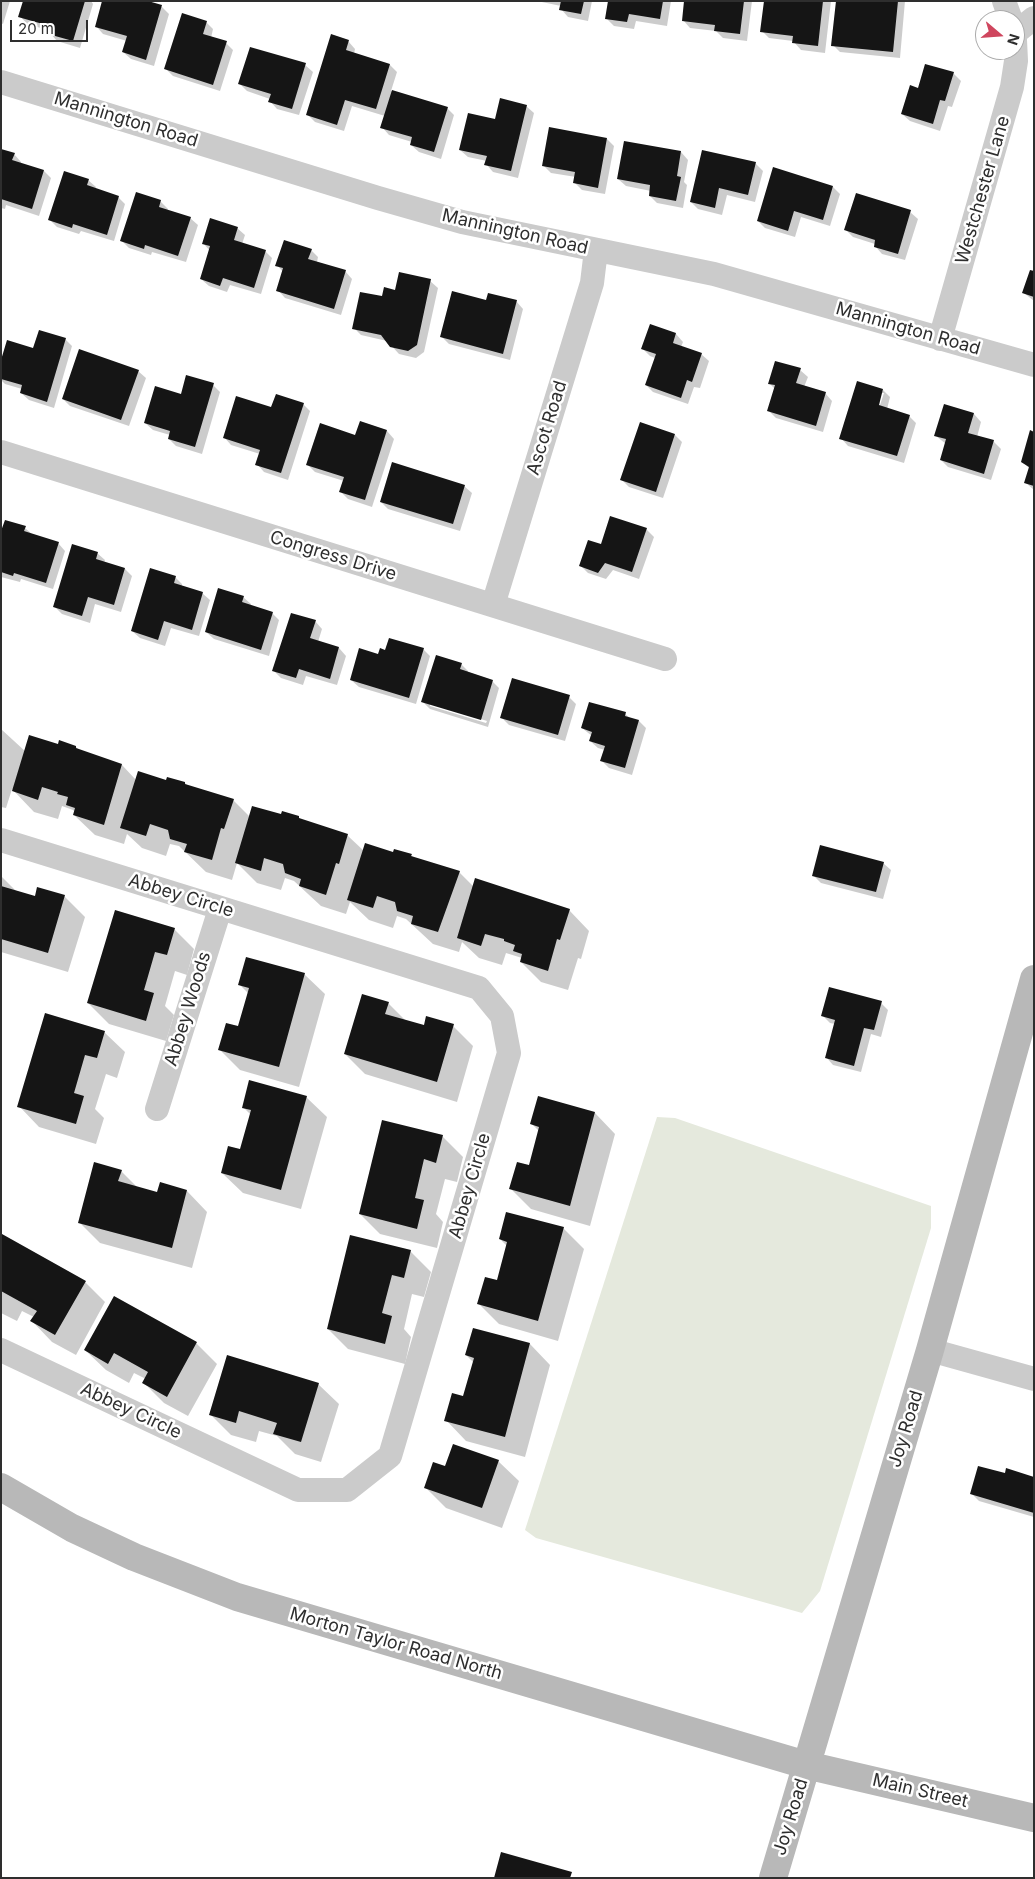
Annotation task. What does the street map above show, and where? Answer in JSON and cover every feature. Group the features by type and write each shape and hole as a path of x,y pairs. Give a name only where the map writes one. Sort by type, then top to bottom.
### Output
{"street":[{"name":"Westchester Lane","path":"940,338 1012,87 1016,60"},
{"name":"Mannington Road","path":"1,82 462,222 714,274 1034,365"},
{"name":"Ascot Road","path":"493,606 592,282 596,250"},
{"name":"Congress Drive","path":"1,452 665,658"},
{"name":"Abbey Circle","path":"1,840 479,988 502,1016 509,1053 390,1456 347,1490 298,1490 1,1350"},
{"name":"Abbey Woods","path":"157,1110 220,909"},
{"name":"Joy Road","path":"772,1878 930,1350 1034,979"},
{"path":"930,1350 1034,1379"},
{"name":"Morton Taylor Road North","path":"1,1486 72,1528 134,1557 237,1597 806,1765"},
{"name":"Main Street","path":"806,1765 1034,1818"}],"shaded area":[{"path":"657,1117 675,1118 931,1206 931,1228 820,1591 802,1613 536,1538 525,1530"}],"building":[{"path":"23,1 85,1 73,41 48,34 50,26 18,17"},
{"path":"102,1 148,1 162,5 146,60 122,52 127,36 95,27"},
{"path":"561,1 584,1 581,14 559,10"},
{"path":"608,1 663,1 660,19 629,14 627,22 605,19"},
{"path":"684,1 744,1 740,34 714,31 715,25 682,21"},
{"path":"764,1 823,1 818,46 792,43 793,36 760,32"},
{"path":"836,1 898,1 893,52 831,46"},
{"path":"182,13 207,21 203,34 227,41 213,85 164,69"},
{"path":"331,34 349,40 346,50 390,64 376,109 345,100 337,125 306,115"},
{"path":"250,47 306,63 292,109 268,102 271,94 238,84"},
{"path":"925,64 954,72 945,101 940,100 933,124 901,114 910,85 918,88"},
{"path":"392,90 448,107 434,152 410,145 412,137 380,128"},
{"path":"500,98 527,105 511,171 484,165 487,156 459,150 468,113 495,119"},
{"path":"549,127 607,138 598,188 573,183 575,172 542,166"},
{"path":"624,141 681,151 677,176 681,177 676,201 649,196 650,185 617,179"},
{"path":"1,149 15,153 12,160 44,170 32,209 1,199"},
{"path":"702,150 756,162 748,195 719,188 715,208 690,202"},
{"path":"773,167 833,186 823,220 794,211 788,231 757,221"},
{"path":"64,171 89,179 87,185 119,196 107,235 73,224 72,228 48,220"},
{"path":"136,192 161,200 159,207 191,217 178,256 145,245 144,249 120,241"},
{"path":"856,193 911,210 898,254 874,247 875,240 844,230"},
{"path":"210,218 238,227 234,240 266,250 254,288 223,278 220,286 200,279 210,246 202,244"},
{"path":"284,240 312,249 308,259 346,270 334,309 276,291 283,268 275,266"},
{"path":"1030,270 1034,271 1034,297 1022,293"},
{"path":"399,272 431,279 417,345 408,351 390,347 381,335 352,329 360,292 382,296 384,287 395,290"},
{"path":"452,291 486,300 488,293 517,300 503,354 440,337"},
{"path":"650,324 676,333 673,343 702,353 692,382 687,380 681,398 645,385 656,354 641,349"},
{"path":"39,330 66,338 47,402 20,393 22,385 1,379 1,360 7,340 33,348"},
{"path":"79,349 139,370 121,420 62,399"},
{"path":"775,361 801,368 796,383 826,392 816,426 767,411 775,385 768,384"},
{"path":"186,375 214,383 195,447 168,439 170,431 144,423 155,386 181,394"},
{"path":"857,381 883,389 879,405 910,415 897,456 839,439"},
{"path":"276,394 304,403 281,473 255,465 260,450 223,438 236,396 271,407"},
{"path":"944,404 974,413 968,433 994,440 984,474 940,460 946,439 934,436"},
{"path":"360,421 387,430 365,500 339,492 344,477 306,465 320,423 355,435"},
{"path":"640,422 675,434 656,492 620,480"},
{"path":"1030,430 1034,432 1034,486 1024,483 1029,467 1021,462"},
{"path":"392,462 465,485 453,524 380,502"},
{"path":"610,516 647,528 632,572 605,563 598,573 579,566 588,540 601,544"},
{"path":"5,520 26,526 24,531 59,542 46,583 14,573 13,576 1,572 1,531"},
{"path":"72,544 98,552 96,559 125,568 114,605 88,597 82,616 53,607"},
{"path":"150,568 176,576 174,583 203,592 192,630 164,621 158,640 131,631"},
{"path":"218,588 244,596 242,602 273,612 261,650 205,632"},
{"path":"291,613 316,620 310,638 339,647 330,679 299,669 296,678 272,671"},
{"path":"389,638 424,648 409,698 350,680 359,648 378,654 380,648 385,650"},
{"path":"436,655 462,663 460,669 493,680 481,720 421,702"},
{"path":"512,678 570,695 558,735 500,718"},
{"path":"589,702 626,712 625,716 639,720 625,768 600,761 605,746 589,741 592,732 581,728"},
{"path":"29,735 58,744 59,740 122,764 104,825 73,815 75,808 66,805 68,797 57,794 58,792 42,787 38,800 12,791"},
{"path":"138,771 166,780 167,777 185,782 185,784 234,799 224,829 221,828 212,860 184,852 187,844 170,839 168,830 150,824 146,836 120,828"},
{"path":"252,806 281,814 282,811 348,834 339,864 336,863 326,895 299,886 301,879 285,873 283,864 264,858 261,871 235,863"},
{"path":"365,843 393,852 394,849 412,854 411,856 460,871 438,932 411,924 413,916 397,911 395,902 377,896 373,908 347,900"},
{"path":"820,845 884,862 876,892 812,876"},
{"path":"475,878 570,909 560,940 557,939 548,971 520,962 522,954 513,951 515,945 504,941 504,939 485,934 481,946 457,938"},
{"path":"1,886 35,896 37,887 65,895 48,953 1,939"},
{"path":"115,910 175,928 167,955 155,952 144,990 154,993 146,1021 87,1003"},
{"path":"246,957 305,973 279,1067 218,1050 226,1023 238,1026 249,988 238,985"},
{"path":"829,987 882,1001 874,1030 864,1028 854,1066 825,1058 835,1020 821,1016"},
{"path":"362,994 389,1002 385,1014 424,1025 426,1016 454,1024 437,1082 344,1054"},
{"path":"45,1013 105,1031 97,1058 85,1055 74,1093 84,1096 76,1124 17,1107"},
{"path":"249,1080 307,1096 281,1190 221,1173 228,1146 240,1149 251,1110 242,1108"},
{"path":"538,1096 595,1112 570,1206 509,1189 517,1162 529,1165 539,1127 530,1124"},
{"path":"382,1120 443,1135 436,1163 424,1159 415,1198 424,1200 417,1229 359,1214"},
{"path":"94,1162 122,1170 118,1181 157,1192 160,1182 187,1190 172,1248 78,1223"},
{"path":"506,1212 564,1227 538,1321 477,1304 485,1277 497,1280 507,1242 499,1239"},
{"path":"2,1234 86,1281 55,1335 30,1321 37,1311 1,1291"},
{"path":"350,1235 411,1250 404,1278 392,1275 382,1313 392,1316 385,1344 327,1329"},
{"path":"114,1296 197,1342 167,1397 142,1383 148,1372 114,1353 108,1364 84,1350"},
{"path":"473,1328 530,1343 505,1437 444,1421 452,1393 463,1396 474,1358 465,1355"},
{"path":"227,1355 319,1383 301,1442 273,1434 277,1423 239,1411 236,1423 209,1415"},
{"path":"453,1444 499,1460 482,1508 424,1488 433,1462 445,1466"},
{"path":"978,1466 1005,1473 1006,1468 1034,1477 1034,1513 970,1494"},
{"path":"501,1852 572,1872 570,1878 494,1878"}]}
